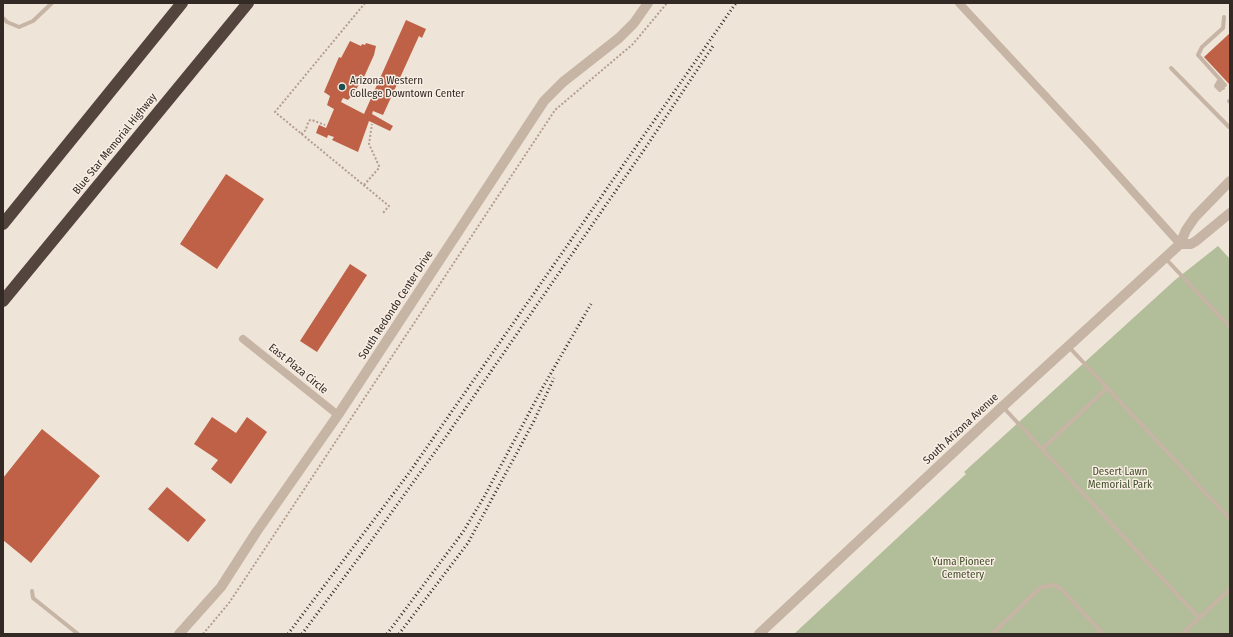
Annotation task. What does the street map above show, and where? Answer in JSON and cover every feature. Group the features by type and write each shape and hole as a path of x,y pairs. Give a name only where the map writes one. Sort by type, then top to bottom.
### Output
{"highway":[{"path":"3,224 182,3"},
{"name":"Blue Star Memorial Highway","path":"3,301 248,3"}],"street":[{"name":"South Redondo Center Drive","path":"179,634 221,587 257,531 338,415 544,101 563,82 619,38 634,23 648,3"},
{"path":"959,3 1092,146 1180,244"},
{"name":"South Arizona Avenue","path":"759,634 1002,407 1180,244 1186,230 1195,217 1230,181"},
{"name":"South Arizona Avenue","path":"1180,244 1190,244 1196,241 1230,213"},
{"name":"East Plaza Circle","path":"244,339 338,415"}],"lane":[{"path":"3,18 7,22 19,27 33,21 52,3"},
{"path":"1220,79 1216,86 1222,88 1220,79 1198,55 1202,47 1224,28 1224,17"},
{"path":"1170,68 1229,128 1230,126"},
{"path":"1165,258 1230,327"},
{"path":"1069,346 1230,519"},
{"path":"1042,449 1107,388"},
{"path":"1002,407 1199,618"},
{"path":"992,634 1041,587 1055,585 1061,589 1103,634"},
{"path":"1182,634 1230,589"},
{"path":"32,591 33,598 78,634"}],"path":[{"path":"365,3 275,112 389,206 383,213"},
{"path":"203,634 229,603 555,110 633,44 667,3"},
{"path":"301,134 306,130 310,120 325,125"},
{"path":"364,186 379,168 369,144 372,124"}],"green space":[{"name":"Desert Lawn Memorial Park","path":"1218,246 1230,259 1230,634 794,634 966,474 964,472 1175,280"}],"building":[{"name":"Arizona Western College Downtown Center","path":"406,20 426,29 422,38 419,36 383,115 373,111 372,114 393,126 390,131 369,121 358,152 332,140 334,137 328,135 327,138 316,133 319,125 326,128 334,109 327,105 330,96 324,92 339,57 341,58 350,41 361,46 362,44 365,45 366,43 376,46 374,55 364,77 360,75 357,79 361,81 354,93 348,100 343,98 341,102 364,114"},
{"path":"1230,33 1230,85 1204,57"},
{"path":"226,174 264,199 217,269 180,244"},
{"path":"350,264 367,275 317,352 300,341"},
{"path":"212,417 236,433 247,417 267,432 231,484 211,469 218,460 194,444"},
{"path":"42,429 100,476 31,563 3,540 3,478"},
{"path":"167,487 206,520 188,542 148,509"}],"railway":[{"path":"288,634 409,473 736,3"},
{"path":"302,634 445,438 646,147 713,46"},
{"path":"387,634 463,532 484,497 543,387 591,304"},
{"path":"399,634 468,543 533,423 554,378"}],"place":[{"name":"Arizona Western College Downtown Center","path":"342,87"}],"park label":[{"name":"Yuma Pioneer Cemetery","path":"963,568"}]}
